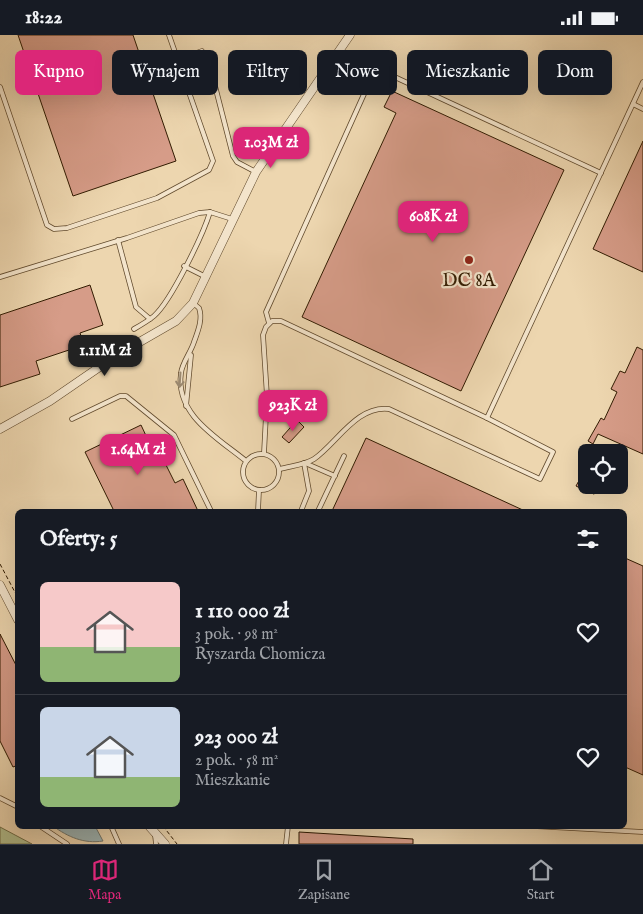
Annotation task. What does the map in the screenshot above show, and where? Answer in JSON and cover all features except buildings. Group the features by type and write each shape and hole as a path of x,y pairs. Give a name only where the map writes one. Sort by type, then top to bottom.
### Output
{"street":[{"path":"0,429 50,401 117,355 176,321 193,303 256,172 350,35"},
{"path":"0,585 15,614"},
{"path":"152,829 165,844"}],"lane":[{"path":"169,35 174,50"},
{"path":"264,453 267,396 263,335 269,323 266,312 369,83 379,72 384,72 601,173"},
{"path":"487,418 643,82"},
{"path":"0,87 47,225 54,229 67,228 157,197 209,170 213,161 189,95"},
{"path":"217,95 233,155 237,162 256,172"},
{"path":"633,104 643,109"},
{"path":"0,277 190,215 210,212 232,219"},
{"path":"134,329 150,319 162,307 210,212"},
{"path":"118,240 136,307 150,319"},
{"path":"184,266 206,277"},
{"path":"186,408 191,353 201,316 199,308 193,303"},
{"path":"269,323 281,321 553,451 540,479 389,409 378,408 362,416 312,460 280,469"},
{"path":"191,353 181,371 179,391 186,408 198,421 246,461"},
{"path":"72,419 120,396 126,396 174,435 210,509"},
{"path":"264,453 274,458 280,469 278,481 274,485 259,490 251,487 244,477 243,471 246,461 252,456 264,453"},
{"path":"319,509 344,456"},
{"path":"304,463 335,475"},
{"path":"302,509 309,491 304,463"},
{"path":"258,509 259,490"},
{"path":"0,799 15,806"},
{"path":"44,829 67,844"},
{"path":"112,829 119,844"},
{"path":"286,844 288,829"},
{"path":"588,829 643,832"},
{"path":"155,833 156,844"}],"path":[{"path":"0,563 15,592"},
{"path":"165,829 177,844"}],"green space":[{"path":"0,827 32,844 0,844"}],"water":[{"path":"58,829 97,829 103,841 96,842 76,839"}],"place":[{"name":"DC 8A","path":"469,260"}]}
